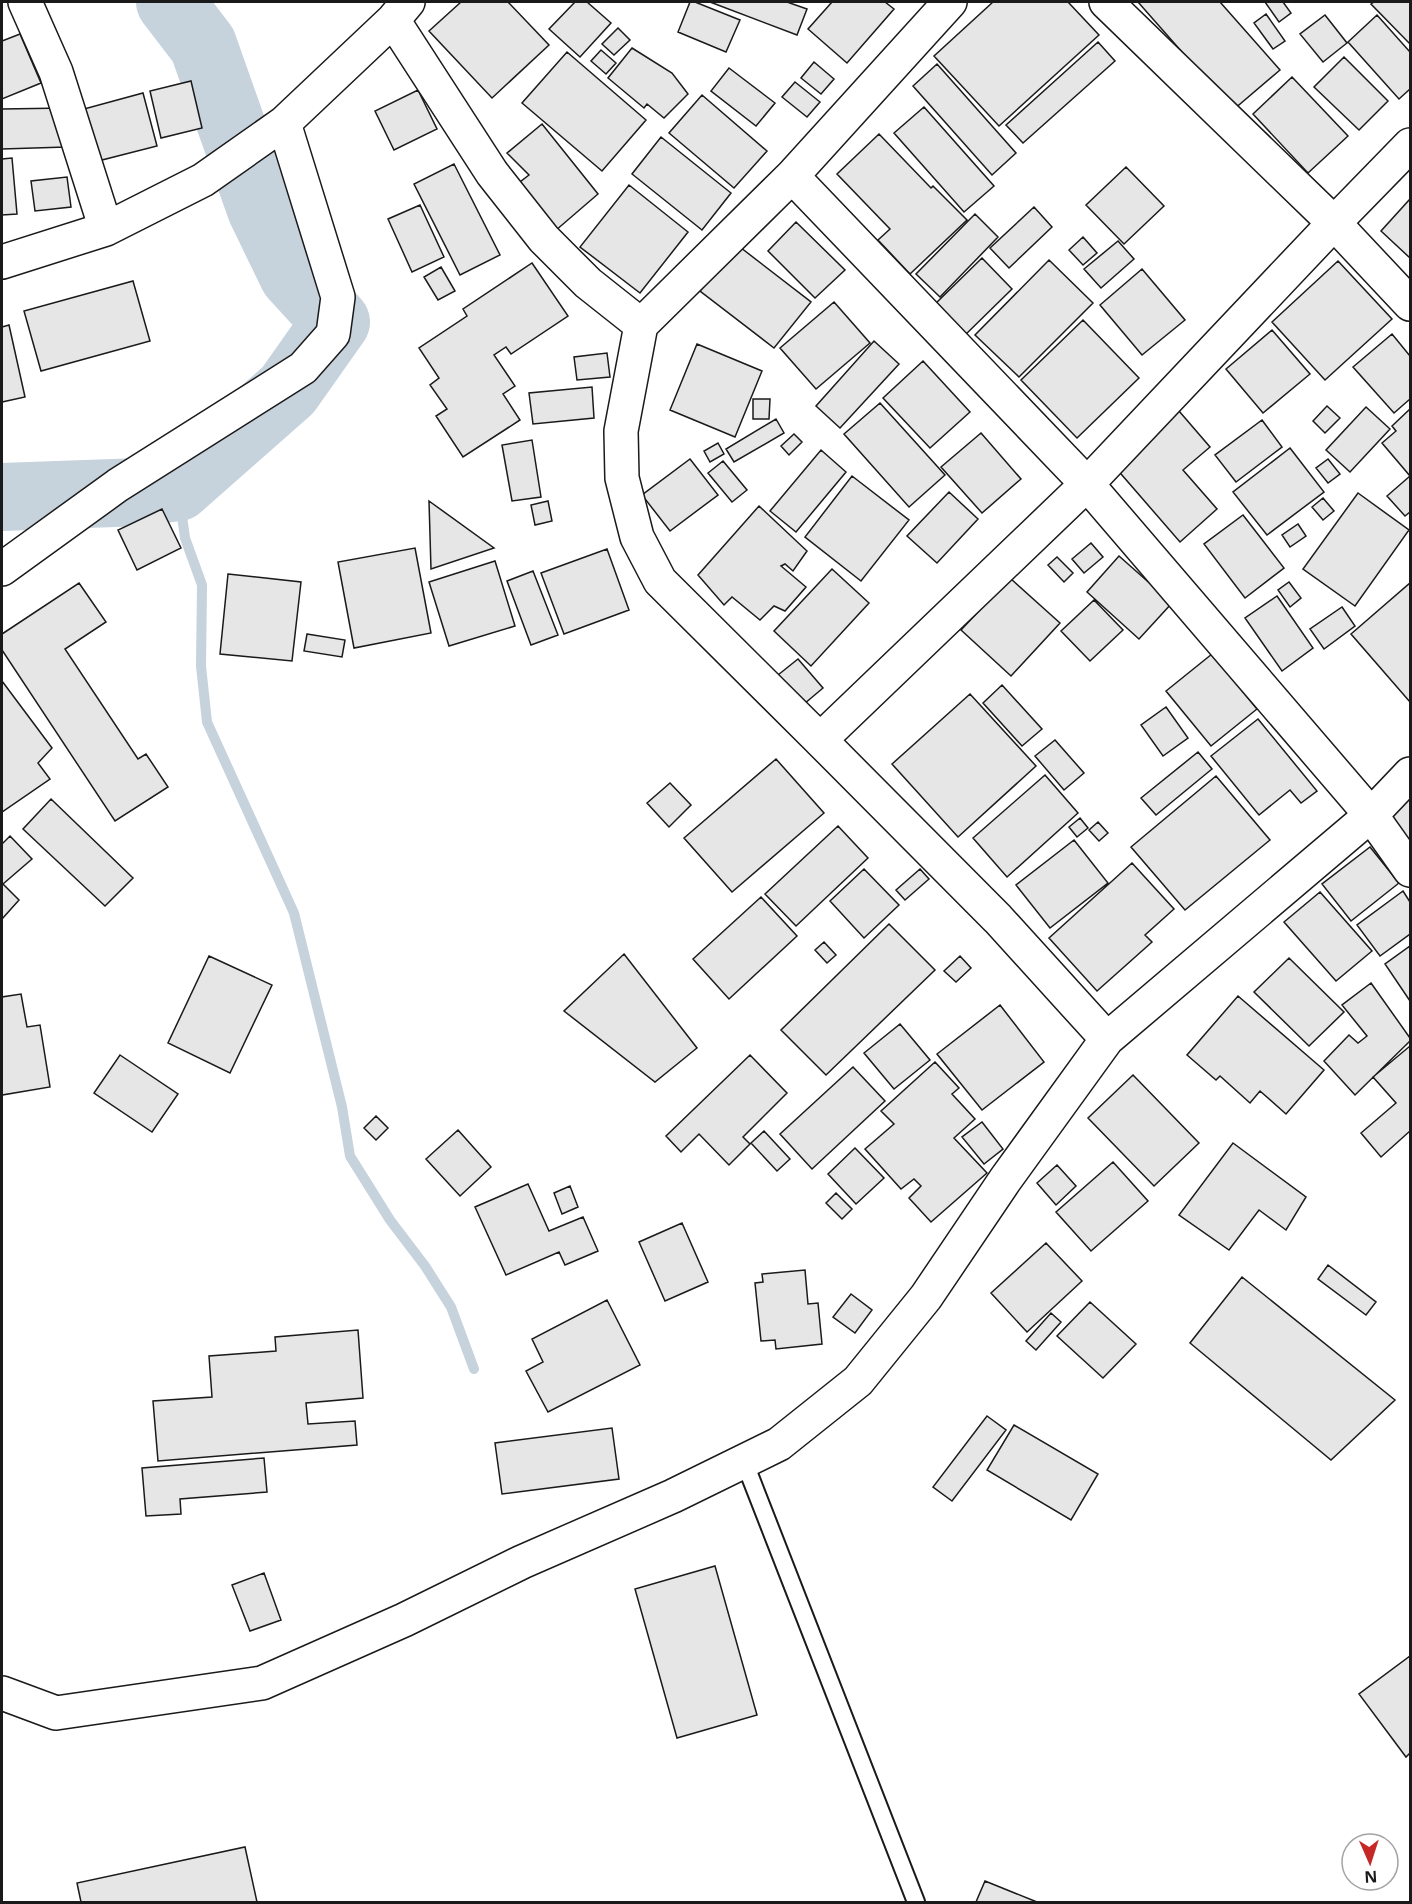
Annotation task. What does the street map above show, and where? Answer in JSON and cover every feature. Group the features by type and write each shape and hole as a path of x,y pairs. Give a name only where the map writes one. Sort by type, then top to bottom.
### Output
{"street":[{"path":"25,2 56,72 106,229"},
{"path":"950,2 792,176 641,325 621,431 622,478 637,537 660,581 998,919 1107,1039"},
{"path":"1106,2 1334,223 1410,304"},
{"path":"2,262 106,229 203,180 284,123 400,11 492,173 544,239 588,283 641,325"},
{"path":"2,569 118,485 303,368 333,334 338,297 284,123"},
{"path":"820,740 1087,484 1410,145"},
{"path":"792,176 1087,484 1371,815 1410,870"},
{"path":"2,1693 56,1713 262,1683 404,1620 522,1562 673,1496 779,1444 858,1380 926,1297 1005,1180 1107,1039 1371,815 1410,774"}],"lane":[{"path":"744,1461 916,1902"}],"building":[{"path":"461,2 508,2 549,45 492,98 429,31"},
{"path":"575,2 587,2 611,23 580,57 549,29"},
{"path":"690,2 740,20 726,52 678,32"},
{"path":"710,2 787,2 807,9 797,35"},
{"path":"832,2 885,2 894,9 847,63 808,29"},
{"path":"993,2 1068,2 1099,35 999,126 934,56"},
{"path":"1138,2 1220,2 1280,70 1233,110"},
{"path":"1265,2 1283,2 1291,13 1279,22"},
{"path":"1374,2 1410,2 1410,44 1371,4"},
{"path":"1266,14 1285,41 1273,49 1254,23"},
{"path":"1325,15 1347,43 1323,62 1300,34"},
{"path":"1377,15 1410,52 1410,89 1399,99 1348,42"},
{"path":"618,28 630,40 614,55 602,44"},
{"path":"20,34 41,83 2,99 2,41"},
{"path":"1098,42 1115,61 1023,143 1006,125"},
{"path":"632,48 672,73 688,94 664,118 647,104 644,108 608,78"},
{"path":"601,50 616,63 606,74 591,61"},
{"path":"567,52 646,120 602,171 522,103"},
{"path":"1344,57 1388,101 1359,130 1314,87"},
{"path":"814,62 834,79 821,94 801,78"},
{"path":"937,64 1016,153 992,175 913,86"},
{"path":"729,68 775,103 756,126 711,91"},
{"path":"1292,77 1348,136 1308,173 1253,114"},
{"path":"191,81 202,128 161,138 150,91"},
{"path":"795,82 820,102 807,117 782,97"},
{"path":"418,90 437,129 394,150 375,111"},
{"path":"143,93 157,146 98,161 84,109"},
{"path":"702,95 767,151 734,188 669,133"},
{"path":"924,107 994,186 964,212 894,133"},
{"path":"66,108 66,147 2,149 2,109"},
{"path":"542,124 598,194 555,231 520,182 529,175 507,153"},
{"path":"879,134 931,188 933,186 967,220 910,274 878,240 890,229 837,174"},
{"path":"661,137 731,193 702,230 632,174"},
{"path":"12,158 17,214 2,215 2,159"},
{"path":"454,164 500,255 460,275 414,184"},
{"path":"1126,167 1164,206 1124,244 1086,205"},
{"path":"67,177 71,207 35,211 31,181"},
{"path":"629,185 688,232 640,293 580,247"},
{"path":"1410,199 1410,258 1381,231"},
{"path":"420,205 444,257 412,272 388,219"},
{"path":"1034,207 1052,227 1009,268 990,248"},
{"path":"975,214 998,237 940,297 916,274"},
{"path":"796,222 845,270 815,298 768,251"},
{"path":"1083,237 1097,253 1083,265 1069,250"},
{"path":"1118,241 1134,259 1101,288 1084,269"},
{"path":"736,244 811,302 774,348 700,291"},
{"path":"982,258 1012,289 961,339 931,308"},
{"path":"1049,260 1093,303 1019,377 975,335"},
{"path":"1338,261 1392,319 1325,380 1272,322"},
{"path":"532,263 568,316 511,354 506,347 494,355 515,386 503,394 520,420 463,457 436,416 447,409 430,385 439,378 419,348 467,316 463,309"},
{"path":"441,267 455,291 438,300 424,277"},
{"path":"1142,269 1185,320 1142,355 1100,305"},
{"path":"133,281 150,341 41,371 24,311"},
{"path":"834,302 870,343 816,389 780,348"},
{"path":"1083,320 1139,378 1077,438 1021,380"},
{"path":"9,325 25,397 2,402 2,327"},
{"path":"1272,330 1310,374 1263,413 1226,369"},
{"path":"1392,334 1410,356 1410,399 1394,413 1353,367"},
{"path":"874,341 899,364 840,428 816,406"},
{"path":"697,344 762,371 735,437 670,410"},
{"path":"607,353 610,377 577,380 574,357"},
{"path":"923,361 970,412 930,448 883,398"},
{"path":"592,387 594,418 533,424 529,393"},
{"path":"753,399 770,399 769,419 753,419"},
{"path":"880,403 945,475 909,507 844,434"},
{"path":"1327,406 1340,418 1325,433 1313,421"},
{"path":"1366,407 1390,429 1350,472 1326,450"},
{"path":"1410,409 1410,476 1382,443 1396,431 1392,426"},
{"path":"1179,411 1210,447 1183,470 1217,509 1180,542 1115,467"},
{"path":"776,419 784,433 734,462 726,449"},
{"path":"1262,420 1282,447 1236,482 1215,455"},
{"path":"981,433 1021,479 982,513 941,467"},
{"path":"794,434 802,442 789,455 781,446"},
{"path":"532,440 541,497 512,501 502,445"},
{"path":"718,443 724,454 710,462 704,451"},
{"path":"1290,448 1324,492 1267,535 1233,492"},
{"path":"821,450 846,472 796,532 770,511"},
{"path":"690,459 718,495 670,531 642,495"},
{"path":"1328,459 1340,474 1328,483 1316,468"},
{"path":"723,461 747,490 732,502 708,473"},
{"path":"852,476 909,520 861,581 805,537"},
{"path":"1410,476 1410,512 1405,516 1387,496"},
{"path":"949,492 978,519 937,563 907,536"},
{"path":"1358,493 1409,530 1355,606 1303,569"},
{"path":"1323,498 1334,511 1323,520 1312,507"},
{"path":"429,501 494,548 431,569"},
{"path":"548,501 552,521 535,525 531,505"},
{"path":"759,506 807,551 793,571 785,564 781,566 806,587 785,611 774,606 760,620 732,597 724,605 698,575"},
{"path":"162,509 181,548 137,570 118,530"},
{"path":"1243,515 1284,568 1245,598 1204,544"},
{"path":"1298,524 1306,536 1290,547 1282,535"},
{"path":"1091,543 1103,557 1084,573 1072,559"},
{"path":"415,548 431,633 354,648 338,562"},
{"path":"607,549 629,610 564,634 541,573"},
{"path":"1119,556 1172,603 1139,639 1087,592"},
{"path":"1057,557 1073,573 1064,582 1048,565"},
{"path":"495,561 515,626 449,646 429,582"},
{"path":"832,569 869,603 811,666 774,631"},
{"path":"533,571 558,635 531,645 507,581"},
{"path":"228,574 301,582 292,661 220,654"},
{"path":"1010,578 1060,623 1011,676 961,630"},
{"path":"1289,582 1301,598 1290,607 1278,590"},
{"path":"79,583 106,622 65,649 138,759 146,754 168,787 115,821 2,650 2,634"},
{"path":"1410,583 1410,702 1351,634"},
{"path":"1277,596 1313,648 1282,671 1245,618"},
{"path":"1094,600 1123,630 1090,661 1061,631"},
{"path":"1342,607 1355,626 1324,649 1310,629"},
{"path":"307,634 345,640 342,657 304,651"},
{"path":"1212,654 1257,709 1211,746 1166,691"},
{"path":"798,659 823,688 804,704 778,675"},
{"path":"2,681 52,748 38,763 50,779 2,812"},
{"path":"1002,685 1042,729 1022,746 983,703"},
{"path":"970,694 1036,766 958,837 892,764"},
{"path":"1166,707 1188,738 1163,756 1141,725"},
{"path":"1258,719 1317,791 1301,803 1290,790 1259,815 1211,756"},
{"path":"1055,740 1084,773 1064,790 1035,756"},
{"path":"1198,752 1212,769 1156,815 1141,798"},
{"path":"776,759 824,813 732,892 684,838"},
{"path":"1045,775 1078,813 1007,877 973,838"},
{"path":"1216,776 1270,840 1185,910 1131,847"},
{"path":"1410,782 1410,843 1380,810"},
{"path":"670,783 691,805 669,827 647,803"},
{"path":"51,799 133,878 105,906 23,829"},
{"path":"1080,818 1088,828 1077,837 1069,827"},
{"path":"1098,822 1108,833 1099,841 1089,830"},
{"path":"838,826 868,858 796,926 765,894"},
{"path":"10,836 32,859 3,884 19,900 2,919 2,844"},
{"path":"1074,840 1108,883 1050,928 1016,885"},
{"path":"1370,847 1399,883 1351,921 1322,884"},
{"path":"1132,863 1174,909 1145,935 1152,942 1097,991 1049,938"},
{"path":"864,869 899,905 864,938 830,901"},
{"path":"920,869 929,879 905,900 896,890"},
{"path":"1403,891 1410,902 1410,934 1380,956 1357,925"},
{"path":"1320,892 1372,951 1336,981 1284,922"},
{"path":"761,897 797,936 729,999 693,959"},
{"path":"889,924 935,970 826,1075 781,1030"},
{"path":"824,942 836,955 827,963 815,950"},
{"path":"1410,946 1410,1001 1385,964"},
{"path":"624,954 697,1048 655,1082 564,1011"},
{"path":"209,956 272,985 230,1073 168,1043"},
{"path":"960,956 971,968 956,982 944,971"},
{"path":"1289,958 1344,1012 1309,1046 1254,992"},
{"path":"1371,983 1410,1041 1355,1095 1324,1061 1349,1035 1358,1043 1367,1036 1342,1005"},
{"path":"21,994 27,1027 40,1025 50,1087 2,1095 2,997"},
{"path":"1238,996 1324,1070 1286,1114 1260,1091 1250,1103 1220,1076 1216,1080 1187,1055"},
{"path":"1000,1005 1044,1062 982,1110 937,1054"},
{"path":"900,1024 930,1060 894,1089 864,1053"},
{"path":"1410,1046 1410,1131 1381,1157 1361,1133 1396,1103 1373,1077"},
{"path":"120,1055 178,1094 152,1132 94,1093"},
{"path":"750,1055 787,1093 743,1137 750,1144 729,1165 699,1134 681,1152 666,1136"},
{"path":"935,1062 959,1088 952,1094 975,1119 954,1138 987,1173 931,1222 909,1198 921,1186 914,1179 901,1189 865,1149 894,1124 881,1111"},
{"path":"853,1067 885,1101 812,1169 780,1134"},
{"path":"1133,1075 1199,1143 1154,1186 1088,1118"},
{"path":"376,1116 388,1128 376,1140 364,1128"},
{"path":"982,1122 1003,1149 984,1164 962,1137"},
{"path":"458,1130 491,1167 460,1196 426,1159"},
{"path":"764,1131 790,1159 777,1171 751,1143"},
{"path":"1233,1143 1306,1197 1286,1230 1259,1210 1229,1250 1179,1215"},
{"path":"855,1148 884,1178 856,1204 828,1174"},
{"path":"1113,1162 1148,1201 1091,1251 1056,1212"},
{"path":"1057,1165 1076,1186 1056,1205 1037,1183"},
{"path":"528,1184 549,1231 583,1217 598,1251 565,1265 559,1252 506,1275 475,1207"},
{"path":"570,1186 578,1207 562,1214 554,1193"},
{"path":"836,1193 852,1209 842,1219 826,1203"},
{"path":"682,1223 708,1282 665,1301 639,1242"},
{"path":"1046,1243 1082,1281 1027,1332 991,1293"},
{"path":"1328,1265 1376,1302 1366,1315 1318,1279"},
{"path":"805,1270 808,1304 818,1303 822,1344 776,1349 775,1340 761,1341 755,1283 763,1282 762,1274"},
{"path":"1242,1277 1395,1400 1331,1460 1190,1343"},
{"path":"851,1294 872,1310 855,1333 833,1317"},
{"path":"607,1300 640,1365 548,1412 526,1371 543,1362 532,1339"},
{"path":"1090,1302 1136,1344 1103,1378 1057,1336"},
{"path":"1051,1313 1061,1322 1036,1350 1026,1341"},
{"path":"358,1330 363,1398 306,1403 308,1424 355,1421 357,1445 158,1461 153,1401 212,1397 209,1356 276,1351 275,1337"},
{"path":"987,1416 1006,1430 952,1501 933,1487"},
{"path":"1014,1425 1098,1474 1071,1520 987,1470"},
{"path":"612,1428 619,1479 502,1494 495,1443"},
{"path":"264,1458 267,1492 180,1499 181,1514 146,1516 142,1468"},
{"path":"715,1566 757,1715 677,1738 635,1589"},
{"path":"264,1573 281,1620 250,1631 232,1585"},
{"path":"1410,1656 1410,1753 1406,1757 1359,1694"},
{"path":"245,1847 257,1902 81,1902 77,1883"},
{"path":"985,1881 1037,1902 976,1902"}],"waterway":[{"path":"2,497 142,492 178,487 288,390 336,322 293,275 261,209 203,45 170,2"},
{"path":"178,487 185,538 202,585 201,666 207,722 294,913 342,1107 350,1156 390,1220 425,1266 451,1307 474,1369"}]}
